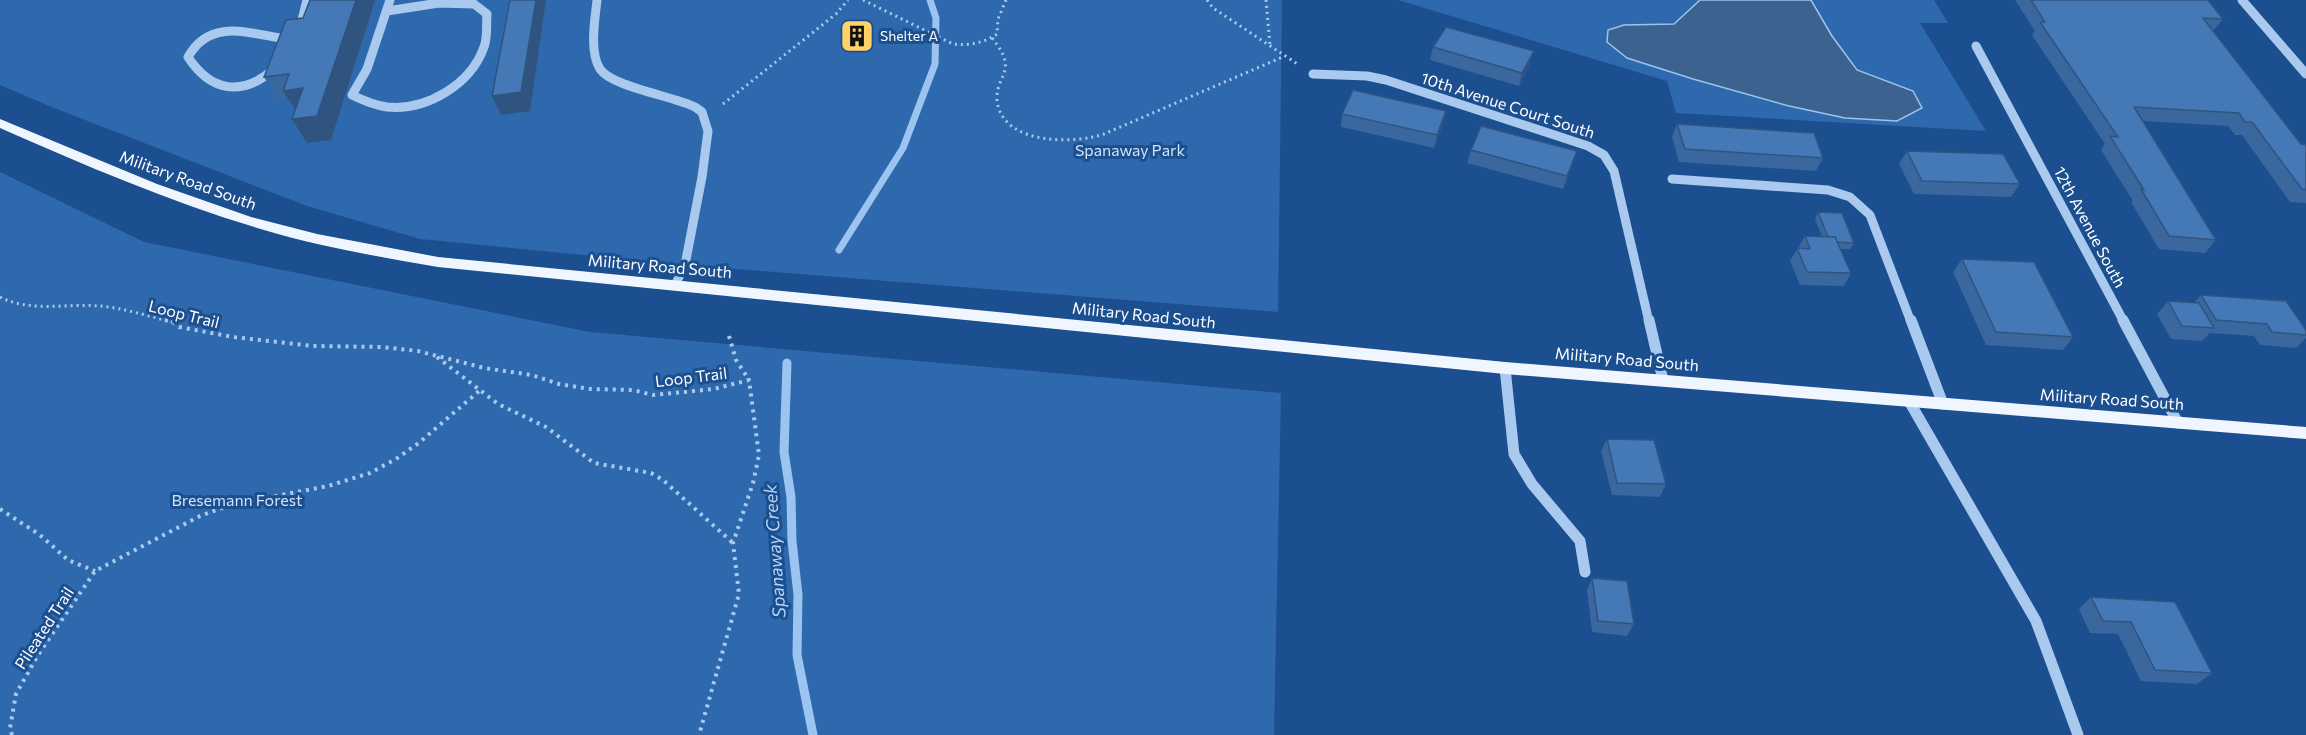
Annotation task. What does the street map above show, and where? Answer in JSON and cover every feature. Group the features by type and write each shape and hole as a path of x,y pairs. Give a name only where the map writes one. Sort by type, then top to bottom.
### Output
{"main road":[{"name":"Military Road South","path":"0,123 97,166 248,221 438,262 1505,368 2306,433"}],"street":[{"path":"285,39 231,32 208,34 194,45 188,57 195,70 214,86 243,87 267,77 276,67 285,39 302,20 307,0"},
{"path":"387,11 439,3 474,4 487,14 484,47 468,74 448,94 417,104 387,108 365,104 352,95 367,69 390,0"},
{"path":"597,0 593,39 599,68 606,75 624,84 695,107 702,112 708,131 702,177 685,265 675,285"},
{"path":"2242,0 2306,74"},
{"name":"12th Avenue South","path":"1976,46 2178,423"},
{"name":"10th Avenue Court South","path":"1313,74 1367,76 1386,80 1588,146 1604,155 1614,171 1663,380"},
{"path":"1672,179 1828,190 1850,197 1863,207 1870,215 1883,245 1943,404"},
{"path":"1505,368 1514,454 1532,484 1580,541 1585,572"},
{"path":"1909,401 2036,621 2078,735"}],"path":[{"path":"723,104 836,14 848,0"},
{"path":"863,0 953,44 969,45 992,38 997,34 998,19 1006,0"},
{"path":"1207,0 1213,8 1313,74"},
{"path":"1266,0 1270,46"},
{"path":"992,38 1003,50 1008,67 997,98 1002,114 1008,122 1025,133 1060,140 1100,136 1285,56"},
{"name":"Loop Trail","path":"0,297 14,303 39,308 71,304 103,306 172,322 179,327 233,337 313,346 382,347 418,351 484,368 532,375 559,384 590,389 633,390 653,395 714,389 749,380 759,455 753,483 733,543 739,594 699,735"},
{"path":"729,336 730,351 740,371 749,380"},
{"name":"Loop Trail","path":"436,357 478,391 498,404 546,427 594,462 651,473 663,480 733,543"},
{"path":"0,509 40,535 68,560 95,571 200,516 230,505 328,486 370,473 396,459 420,442 478,391"},
{"name":"Pileated Trail","path":"12,735 10,728 16,694 38,655 95,571"}],"green space":[{"name":"Spanaway Park","path":"0,0 1282,0 1278,312 685,265 420,239 307,206 0,85"},
{"path":"1398,0 1700,0 1674,24 1624,25 1607,42 1627,58 1789,106 1845,118 1913,91 1857,70 1832,36 1811,0 1934,0 1948,23 1920,23 1986,131 1676,113 1667,81"},
{"name":"Bresemann Forest","path":"0,172 144,242 590,332 1281,393 1274,735 0,735"}],"shaded area":[{"path":"1700,0 1811,0 1832,36 1857,70 1913,91 1922,108 1897,121 1845,118 1789,106 1627,58 1607,42 1608,30 1624,25 1674,24"}],"building":[{"path":"310,0 356,0 317,116 292,119 303,88 283,91 289,74 264,77 286,20 303,18"},
{"path":"510,0 536,0 521,92 492,96"},
{"path":"2031,0 2208,0 2223,19 2203,18 2301,144 2306,145 2306,190 2302,189 2252,122 2245,122 2239,113 2134,107 2216,240 2169,236 2141,189 2144,190 2110,136 2118,137 2040,22 2045,22"},
{"path":"1446,27 1534,51 1522,73 1433,47"},
{"path":"1353,90 1446,111 1437,135 1342,114"},
{"path":"1677,124 1814,133 1823,158 1685,149"},
{"path":"1481,126 1577,151 1567,176 1471,150"},
{"path":"1907,151 2003,154 2020,184 1922,181"},
{"path":"1818,212 1842,213 1854,243 1837,242 1835,237 1828,237"},
{"path":"1805,236 1835,237 1851,273 1807,272 1797,248 1810,249"},
{"path":"1962,259 2034,262 2073,337 1996,332"},
{"path":"2201,295 2286,301 2306,330 2306,335 2272,332 2267,324 2216,320"},
{"path":"2168,301 2199,303 2214,328 2182,326"},
{"path":"1607,439 1654,440 1666,484 1617,483"},
{"path":"1592,578 1627,581 1634,624 1598,621"},
{"path":"2091,597 2175,602 2212,673 2155,670 2131,622 2103,621"}],"waterway":[{"name":"Spanaway Creek","path":"839,250 903,148 935,64 936,18 930,0"},
{"name":"Spanaway Creek","path":"787,363 784,452 791,497 792,541 798,595 797,655 813,735"}],"place":[{"name":"Shelter A","path":"857,36"}]}
